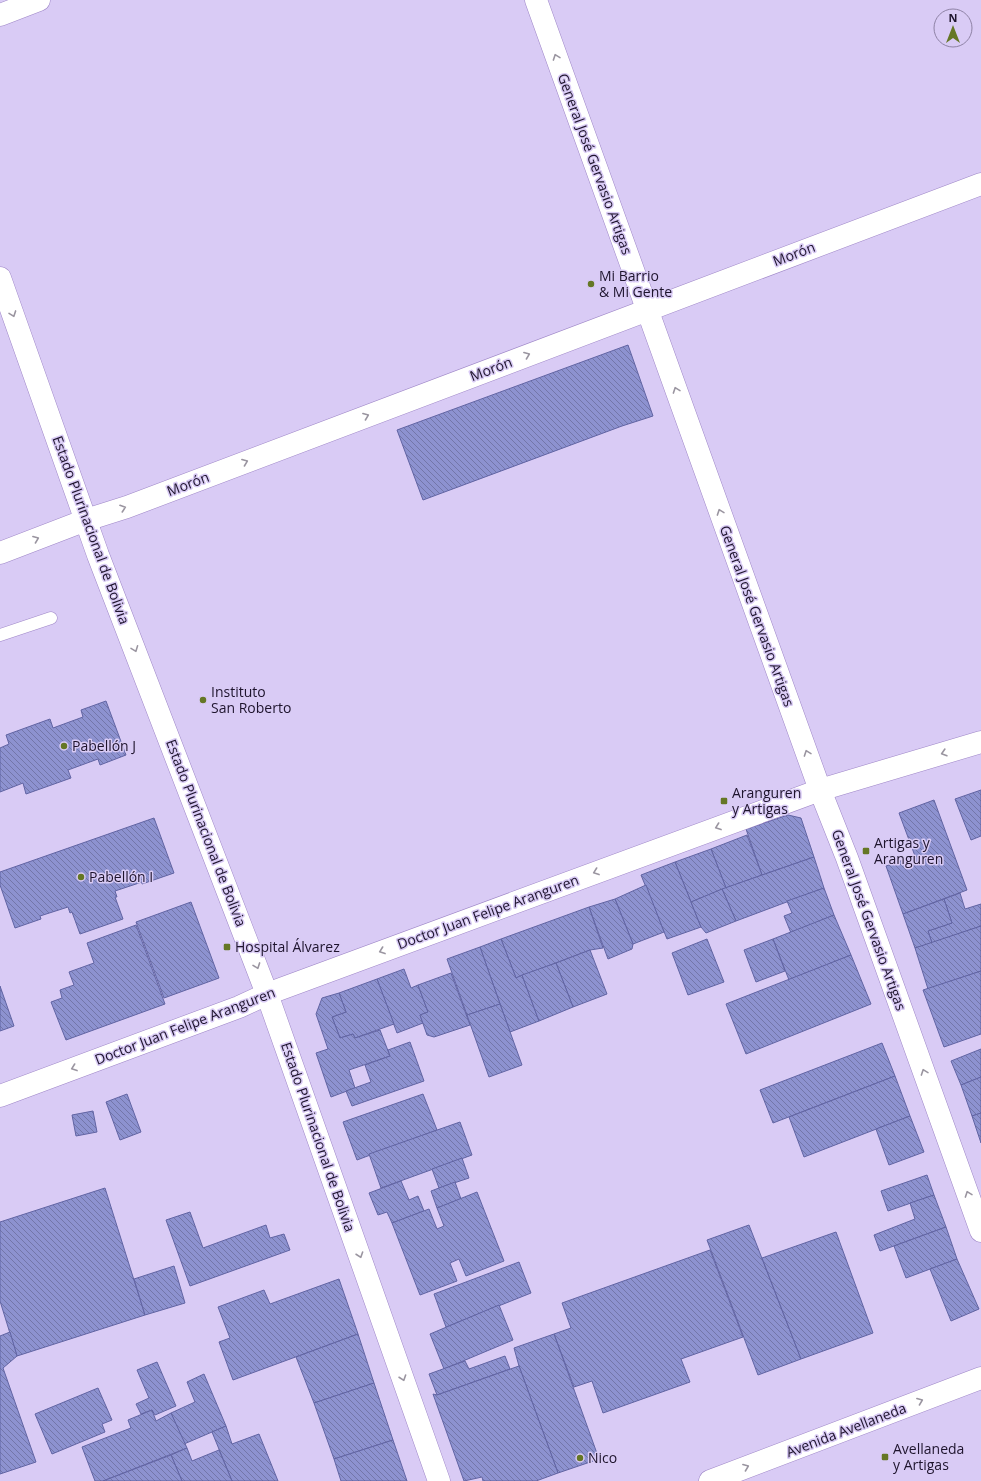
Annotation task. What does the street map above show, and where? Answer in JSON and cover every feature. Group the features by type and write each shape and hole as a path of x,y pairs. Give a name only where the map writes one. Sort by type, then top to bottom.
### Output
{"street":[{"path":"0,15 39,0"},
{"name":"General José Gervasio Artigas","path":"536,0 646,310 820,790 847,858 981,1231"},
{"name":"Morón","path":"0,553 86,520 134,505 981,184"},
{"name":"Estado Plurinacional de Bolivia","path":"0,278 86,520 267,994 439,1481"},
{"name":"Doctor Juan Felipe Aranguren","path":"0,1096 239,1007 267,994 820,790 981,742"},
{"name":"Avenida Avellaneda","path":"710,1481 981,1378"}],"lane":[{"path":"0,635 51,618"}],"building":[{"path":"628,345 653,416 622,426 423,500 397,430"},
{"name":"Pabellón J","path":"106,701 126,755 100,765 98,759 68,770 71,778 26,794 23,783 0,792 0,748 9,744 6,735 50,719 53,728 83,717 81,710"},
{"path":"981,790 981,836 971,840 955,799"},
{"path":"934,800 967,890 903,914 886,866 915,856 899,813"},
{"path":"788,815 801,818 814,857 762,875 746,829"},
{"name":"Pabellón I","path":"154,818 174,873 115,891 117,897 115,897 123,919 80,934 72,912 70,913 68,907 40,916 41,919 15,928 0,885 0,872"},
{"path":"747,835 762,875 726,888 711,849"},
{"path":"711,849 726,888 691,902 675,862"},
{"path":"814,857 824,888 736,921 722,889"},
{"path":"675,862 701,927 667,939 641,875"},
{"path":"646,885 664,932 633,944 615,899"},
{"path":"824,888 834,915 791,933 784,916 792,913 787,901"},
{"path":"722,889 736,921 706,933 701,927 691,902"},
{"path":"960,893 965,909 981,904 981,926 932,943 928,931 952,923 944,899"},
{"path":"615,899 633,944 632,949 608,959 589,907"},
{"path":"944,899 952,923 928,931 932,943 915,948 903,914"},
{"path":"191,902 219,978 164,998 136,922"},
{"path":"589,907 603,948 590,950 516,978 501,939"},
{"path":"834,915 851,955 789,980 773,939"},
{"path":"136,925 165,1004 66,1040 51,1002 62,998 60,990 74,985 69,972 94,963 87,943"},
{"path":"981,926 981,971 928,989 915,948"},
{"path":"501,939 516,978 522,975 539,1021 510,1032 480,947"},
{"path":"707,939 724,982 688,995 672,953"},
{"path":"773,939 785,971 756,982 744,950"},
{"path":"480,947 500,1004 467,1015 447,959"},
{"path":"590,950 607,994 573,1007 556,963"},
{"path":"851,955 871,1004 746,1054 726,1004"},
{"path":"556,963 573,1007 539,1021 522,975"},
{"path":"404,969 411,988 418,985 428,1012 420,1015 423,1023 397,1033 377,979"},
{"path":"981,971 981,1034 944,1047 923,990"},
{"path":"451,973 470,1025 434,1037 427,1035 420,1015 428,1012 418,985"},
{"path":"377,979 394,1024 355,1038 353,1034 340,1038 332,1017 346,1012 339,993"},
{"path":"0,986 14,1026 0,1031"},
{"path":"339,993 346,1012 332,1017 340,1038 353,1034 355,1038 380,1030 390,1056 349,1070 355,1088 331,1097 316,1053 328,1049 316,1014 322,998"},
{"path":"500,1004 522,1065 489,1077 467,1015"},
{"path":"410,1042 424,1081 352,1106 346,1091 371,1082 365,1065 390,1056 388,1050"},
{"path":"882,1043 895,1076 773,1123 760,1090"},
{"path":"981,1049 981,1077 961,1085 951,1061"},
{"path":"895,1076 910,1116 804,1157 789,1117"},
{"path":"981,1077 981,1113 972,1116 961,1085"},
{"path":"127,1094 141,1132 120,1140 106,1102"},
{"path":"423,1094 437,1130 357,1160 343,1122"},
{"path":"93,1111 97,1132 76,1136 72,1115"},
{"path":"981,1113 981,1143 972,1116"},
{"path":"910,1116 924,1152 889,1165 876,1129"},
{"path":"460,1122 472,1155 381,1188 369,1154"},
{"path":"462,1158 469,1178 439,1188 432,1169"},
{"path":"927,1175 934,1195 888,1211 881,1191"},
{"path":"401,1181 409,1200 418,1196 424,1211 392,1223 387,1212 378,1215 369,1193"},
{"path":"455,1182 461,1199 437,1208 431,1191"},
{"path":"105,1188 145,1315 17,1356 0,1301 0,1222"},
{"path":"477,1192 504,1261 466,1276 459,1259 450,1263 457,1281 420,1295 392,1223 429,1209 437,1229 444,1226 437,1208"},
{"path":"934,1195 946,1227 880,1251 874,1235 915,1219 910,1203"},
{"path":"190,1212 203,1248 266,1225 270,1238 284,1234 290,1250 190,1286 166,1220"},
{"path":"749,1225 801,1359 758,1375 707,1240"},
{"path":"946,1227 957,1259 906,1278 894,1246"},
{"path":"836,1232 873,1333 801,1359 762,1258"},
{"path":"710,1250 743,1337 681,1359 690,1382 603,1413 592,1381 574,1387 554,1334 571,1328 562,1303"},
{"path":"957,1259 979,1309 951,1321 930,1269"},
{"path":"519,1262 531,1293 446,1327 434,1294"},
{"path":"174,1266 185,1303 145,1315 134,1279"},
{"path":"339,1279 358,1334 233,1380 219,1342 230,1338 218,1307 264,1290 270,1304"},
{"path":"499,1305 513,1340 444,1369 430,1334"},
{"path":"10,1332 17,1356 3,1368 36,1462 0,1474 0,1336"},
{"path":"358,1334 374,1383 314,1403 296,1357"},
{"path":"554,1334 599,1459 558,1473 519,1366 514,1348"},
{"path":"505,1356 510,1369 437,1395 429,1374 465,1361 469,1369"},
{"path":"157,1362 176,1406 155,1415 152,1410 141,1414 136,1404 149,1398 137,1370"},
{"path":"519,1366 558,1473 536,1481 483,1481 482,1477 464,1481 433,1394 437,1395"},
{"path":"204,1374 226,1426 184,1444 171,1413 195,1402 187,1382"},
{"path":"374,1383 393,1440 334,1459 314,1403"},
{"path":"98,1388 112,1420 102,1424 105,1432 52,1454 35,1414"},
{"path":"152,1410 156,1421 171,1413 187,1448 103,1481 95,1481 82,1447 131,1428 128,1420"},
{"path":"226,1426 232,1444 259,1434 278,1481 232,1481 212,1432"},
{"path":"393,1440 407,1481 341,1481 334,1459"},
{"path":"187,1448 192,1461 219,1450 232,1481 182,1481 171,1455"},
{"path":"171,1455 182,1481 103,1481"}],"place":[{"name":"Mi Barrio & Mi Gente","path":"591,284"},
{"name":"Instituto San Roberto","path":"203,700"},
{"name":"Pabellón J","path":"64,746"},
{"name":"Aranguren y Artigas","path":"724,801"},
{"name":"Artigas y Aranguren","path":"866,851"},
{"name":"Pabellón I","path":"81,877"},
{"name":"Hospital Álvarez","path":"227,947"},
{"name":"Avellaneda y Artigas","path":"885,1457"},
{"name":"Nico","path":"580,1458"}]}
